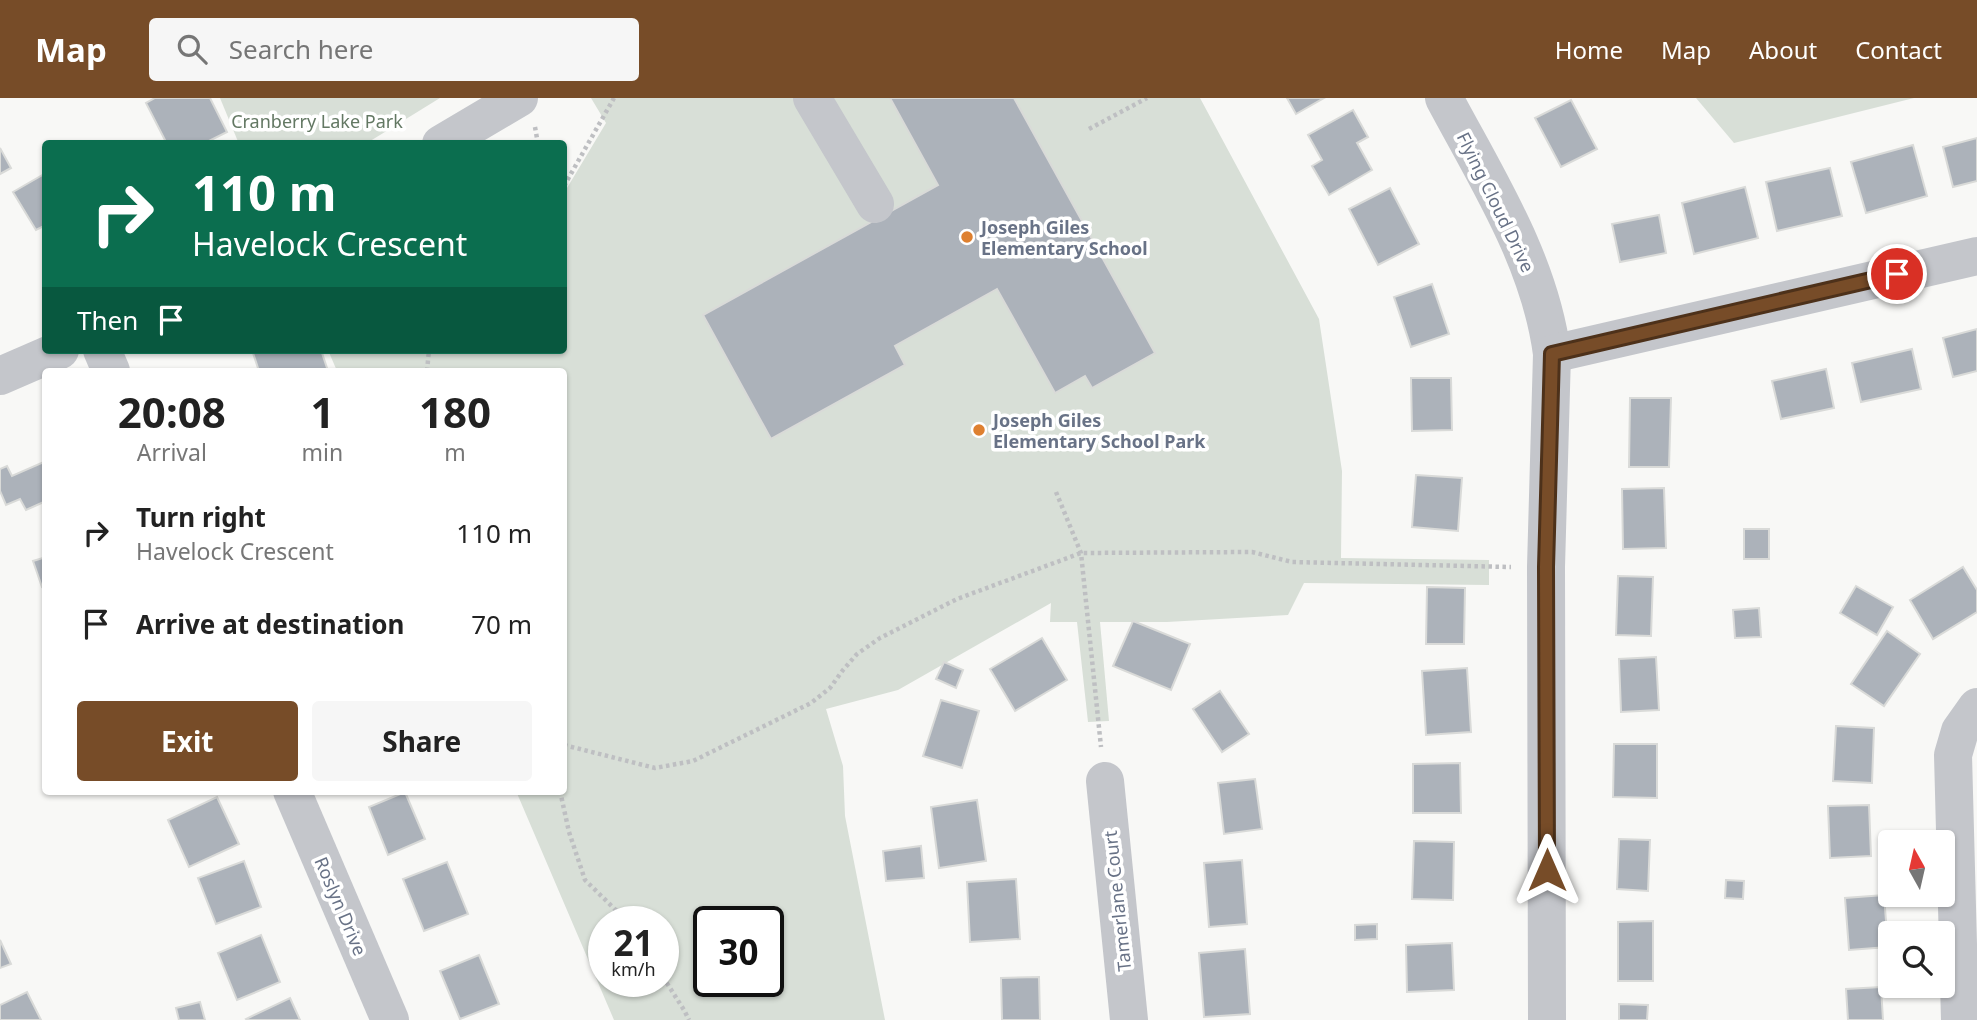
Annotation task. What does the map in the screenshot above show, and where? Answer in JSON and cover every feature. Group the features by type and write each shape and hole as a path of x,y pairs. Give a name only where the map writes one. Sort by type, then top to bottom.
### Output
{"street":[{"path":"811,98 875,204"},
{"name":"Flying Cloud Drive","path":"1444,98 1522,247 1545,312 1552,354 1546,567 1547,1020"},
{"path":"451,140 527,111"},
{"path":"1552,354 1977,256"},
{"path":"0,376 51,354"},
{"path":"1960,1020 1953,755 1960,731 1977,707"},
{"name":"Tamerlane Court","path":"1105,781 1129,1020"},
{"name":"Roslyn Drive","path":"294,795 390,1020"}],"path":[{"path":"567,181 614,98"},
{"path":"1089,129 1147,98"},
{"path":"527,111 537,140"},
{"path":"1056,492 1081,553 1105,781"},
{"path":"567,747 655,768 693,761 811,703 830,688 857,654 880,638 957,599 1081,553 1252,552 1292,562 1546,567"},
{"path":"561,795 569,832 585,880 612,906"},
{"path":"676,997 689,1020"}],"green space":[{"name":"Cranberry Lake Park","path":"220,98 440,98 372,140 237,140"},
{"name":"Joseph Giles Elementary School Park","path":"591,98 1200,98 1319,319 1342,471 1341,558 1489,560 1489,585 1304,583 1288,615 1167,622 1100,622 1109,721 1088,722 1077,622 1050,622 1051,603 898,690 826,709 843,766 845,816 885,1020 614,1020 604,997 679,997 679,906 588,906 588,959 518,795 567,795 567,368 336,368 330,354 567,354 567,188 606,123"},
{"path":"1696,98 1914,98 1734,143"}],"building":[{"path":"155,98 210,98 227,132 211,140 165,140 146,103"},
{"name":"Joseph Giles Elementary School","path":"890,98 1014,98 1155,353 1092,388 1085,376 1055,393 997,289 895,346 905,365 771,439 703,315 938,185"},
{"path":"1287,98 1324,98 1296,114"},
{"path":"1571,100 1597,149 1561,167 1535,118"},
{"path":"1353,110 1368,137 1357,143 1372,170 1329,195 1312,166 1322,160 1308,135"},
{"path":"1977,138 1977,181 1953,187 1943,147"},
{"path":"1913,145 1927,196 1866,213 1851,162"},
{"path":"0,148 11,168 0,174"},
{"path":"1830,168 1842,216 1777,231 1766,182"},
{"path":"42,175 42,227 36,230 13,192"},
{"path":"1745,187 1758,238 1694,254 1682,203"},
{"path":"1390,188 1419,244 1378,265 1349,209"},
{"path":"1659,215 1666,253 1620,262 1612,224"},
{"path":"1432,284 1449,334 1411,347 1394,297"},
{"path":"1977,329 1977,371 1953,377 1943,338"},
{"path":"1912,349 1921,389 1861,402 1852,363"},
{"path":"253,354 322,354 327,368 258,368"},
{"path":"1826,369 1834,408 1781,419 1772,381"},
{"path":"1411,378 1451,378 1452,430 1412,431"},
{"path":"1630,398 1671,398 1669,467 1629,467"},
{"path":"42,463 42,503 26,510 20,499 6,505 0,491 0,469 7,466 12,476"},
{"path":"1416,475 1462,478 1458,531 1412,527"},
{"path":"1664,488 1666,548 1623,549 1622,489"},
{"path":"1744,529 1769,529 1769,559 1744,559"},
{"path":"42,558 42,587 33,561"},
{"path":"1963,567 1977,590 1977,612 1933,639 1910,600"},
{"path":"1618,576 1653,577 1651,636 1616,635"},
{"path":"1856,586 1893,607 1877,635 1840,613"},
{"path":"1427,587 1465,588 1464,644 1426,644"},
{"path":"1759,608 1761,637 1735,638 1733,610"},
{"path":"1133,621 1190,644 1171,690 1113,666"},
{"path":"1887,631 1920,654 1884,706 1851,684"},
{"path":"1042,638 1067,680 1015,711 990,669"},
{"path":"1656,657 1659,710 1621,712 1619,659"},
{"path":"944,662 963,670 956,688 936,679"},
{"path":"1467,668 1471,732 1426,735 1422,671"},
{"path":"1220,691 1249,734 1222,752 1193,709"},
{"path":"941,700 979,711 962,768 923,756"},
{"path":"1836,726 1874,728 1872,783 1833,781"},
{"path":"1614,744 1657,744 1657,798 1613,797"},
{"path":"1460,763 1461,813 1413,813 1413,764"},
{"path":"1255,779 1262,829 1224,834 1218,783"},
{"path":"398,795 406,795 425,839 388,855 369,807"},
{"path":"217,797 239,844 189,867 168,820"},
{"path":"977,800 986,861 939,868 931,807"},
{"path":"1869,805 1871,856 1830,858 1828,806"},
{"path":"1619,839 1650,840 1648,891 1617,889"},
{"path":"1414,841 1454,842 1453,900 1412,899"},
{"path":"921,846 924,878 886,881 883,851"},
{"path":"1242,860 1247,924 1209,927 1204,863"},
{"path":"244,861 261,907 216,924 198,878"},
{"path":"447,862 468,914 424,931 403,879"},
{"path":"1016,879 1020,939 970,942 967,882"},
{"path":"1726,880 1744,881 1743,899 1725,898"},
{"path":"1878,895 1878,907 1885,907 1886,921 1878,921 1878,948 1849,950 1845,898"},
{"path":"1653,921 1653,981 1618,981 1618,922"},
{"path":"1377,924 1377,939 1355,940 1355,925"},
{"path":"261,935 280,982 237,1000 218,953"},
{"path":"0,940 11,964 0,968"},
{"path":"1452,943 1454,990 1407,992 1406,945"},
{"path":"1245,949 1250,1014 1204,1017 1199,953"},
{"path":"479,955 499,1004 460,1019 440,971"},
{"path":"1039,977 1040,1020 1002,1020 1001,978"},
{"path":"1878,987 1883,1020 1848,1020 1846,989"},
{"path":"27,992 41,1020 0,1020 0,1005"},
{"path":"290,998 300,1020 246,1019"},
{"path":"200,1002 205,1020 179,1020 176,1008"},
{"path":"1619,1004 1648,1005 1647,1020 1619,1020"}],"place":[{"name":"Joseph Giles Elementary School","path":"967,237"},
{"name":"Joseph Giles Elementary School Park","path":"979,430"}],"route":[{"path":"1547,870 1546,567 1552,354 1897,274"}]}
